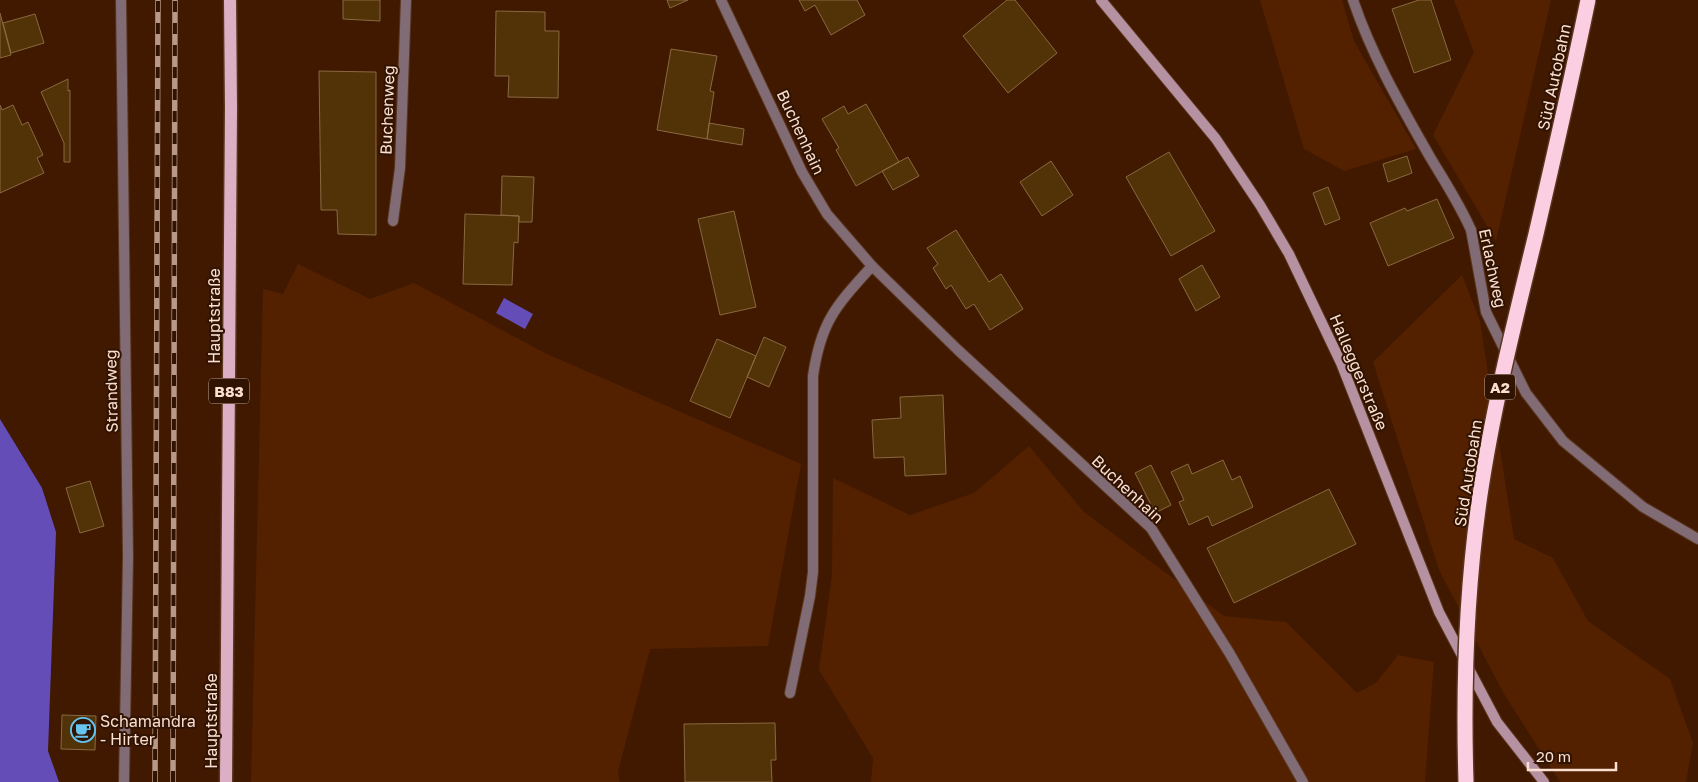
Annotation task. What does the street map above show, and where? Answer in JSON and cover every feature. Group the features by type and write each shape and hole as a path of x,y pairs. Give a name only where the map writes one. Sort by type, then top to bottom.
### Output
{"highway":[{"name":"Süd Autobahn","path":"1466,782 1463,692 1469,593 1480,496 1502,377 1561,129 1588,0"}],"main road":[{"name":"Hauptstraße","path":"226,782 232,108 230,0"},
{"name":"Halleggerstraße","path":"1101,0 1216,139 1260,205 1289,254 1341,363 1439,612 1497,722 1544,782"}],"street":[{"name":"Strandweg","path":"121,0 128,557 124,782"},
{"name":"Buchenweg","path":"393,222 400,168 406,0"},
{"name":"Buchenhain","path":"721,0 802,172 827,214 872,266 958,350 1151,528 1230,654 1303,782"},
{"name":"Erlachweg","path":"1354,0 1380,68 1432,159 1459,201 1471,230 1486,312 1526,393 1562,441 1642,507 1698,539"},
{"path":"790,692 810,596 813,572 814,376 817,350 823,329 840,301 872,266"}],"shaded area":[{"path":"1260,0 1342,0 1354,41 1416,149 1344,171 1304,149"},
{"path":"1454,0 1551,0 1496,241 1433,135 1474,52"},
{"path":"298,264 370,299 414,283 547,354 801,464 768,646 650,649 618,772 620,782 251,782 263,289 283,294"},
{"path":"1462,275 1480,321 1514,539 1553,558 1588,621 1670,679 1693,743 1686,782 1560,782 1504,694 1439,570 1373,362"},
{"path":"504,298 533,314 525,329 496,313"},
{"path":"0,419 42,488 56,532 48,751 59,782 0,782"},
{"path":"1029,446 1084,512 1224,616 1286,622 1357,693 1376,683 1398,655 1434,662 1425,782 871,782 873,758 819,670 832,575 833,478 910,515 974,493"}],"building":[{"path":"343,0 380,0 380,21 343,19"},
{"path":"667,0 688,0 670,8"},
{"path":"799,0 857,0 865,15 831,35 815,5 805,11"},
{"path":"1007,0 1015,0 1057,53 1008,93 963,36"},
{"path":"1419,0 1431,0 1451,60 1414,73 1392,9"},
{"path":"496,11 545,12 545,31 559,31 558,98 508,97 509,76 495,76"},
{"path":"0,13 11,55 0,58"},
{"path":"35,14 44,43 11,53 3,23"},
{"path":"671,49 717,56 710,91 714,92 707,139 657,130"},
{"path":"319,71 376,72 376,235 338,234 337,210 321,210"},
{"path":"68,79 68,91 70,90 70,162 64,162 64,143 41,92"},
{"path":"866,104 899,162 856,186 836,150 839,148 822,119 844,106 848,114"},
{"path":"0,105 2,110 13,105 22,125 28,122 43,155 37,158 44,173 0,193"},
{"path":"709,123 744,129 742,145 707,139"},
{"path":"1169,152 1215,231 1171,256 1126,177"},
{"path":"1407,156 1412,173 1388,182 1383,164"},
{"path":"908,157 919,176 893,190 882,171"},
{"path":"1051,161 1073,195 1042,216 1020,182"},
{"path":"502,176 534,177 532,222 519,222 519,216 501,215"},
{"path":"1328,187 1340,219 1325,225 1313,193"},
{"path":"1437,199 1454,238 1388,266 1370,223 1405,208 1407,211"},
{"path":"734,211 756,307 720,315 698,219"},
{"path":"465,214 519,216 518,243 514,242 512,285 463,284"},
{"path":"956,230 989,282 1001,274 1023,309 990,330 974,304 966,309 951,285 946,289 933,268 938,264 927,248"},
{"path":"1202,265 1220,297 1196,311 1179,279"},
{"path":"764,337 786,347 769,387 747,377"},
{"path":"717,339 756,356 730,418 690,401"},
{"path":"943,395 946,474 905,476 904,457 874,458 872,420 901,418 900,397"},
{"path":"1223,460 1232,480 1240,476 1253,507 1212,526 1208,516 1189,525 1179,502 1184,500 1171,472 1188,464 1192,474"},
{"path":"1151,465 1171,505 1155,513 1135,473"},
{"path":"90,481 104,526 80,533 66,488"},
{"path":"1329,489 1356,544 1234,603 1207,548"},
{"path":"62,715 96,716 95,750 61,749"},
{"path":"775,723 776,760 771,760 772,782 685,782 684,724"}],"railway":[{"path":"155,782 158,0"},
{"path":"173,782 175,0"}],"place":[{"name":"Schamandra - Hirter","path":"83,730"}]}
